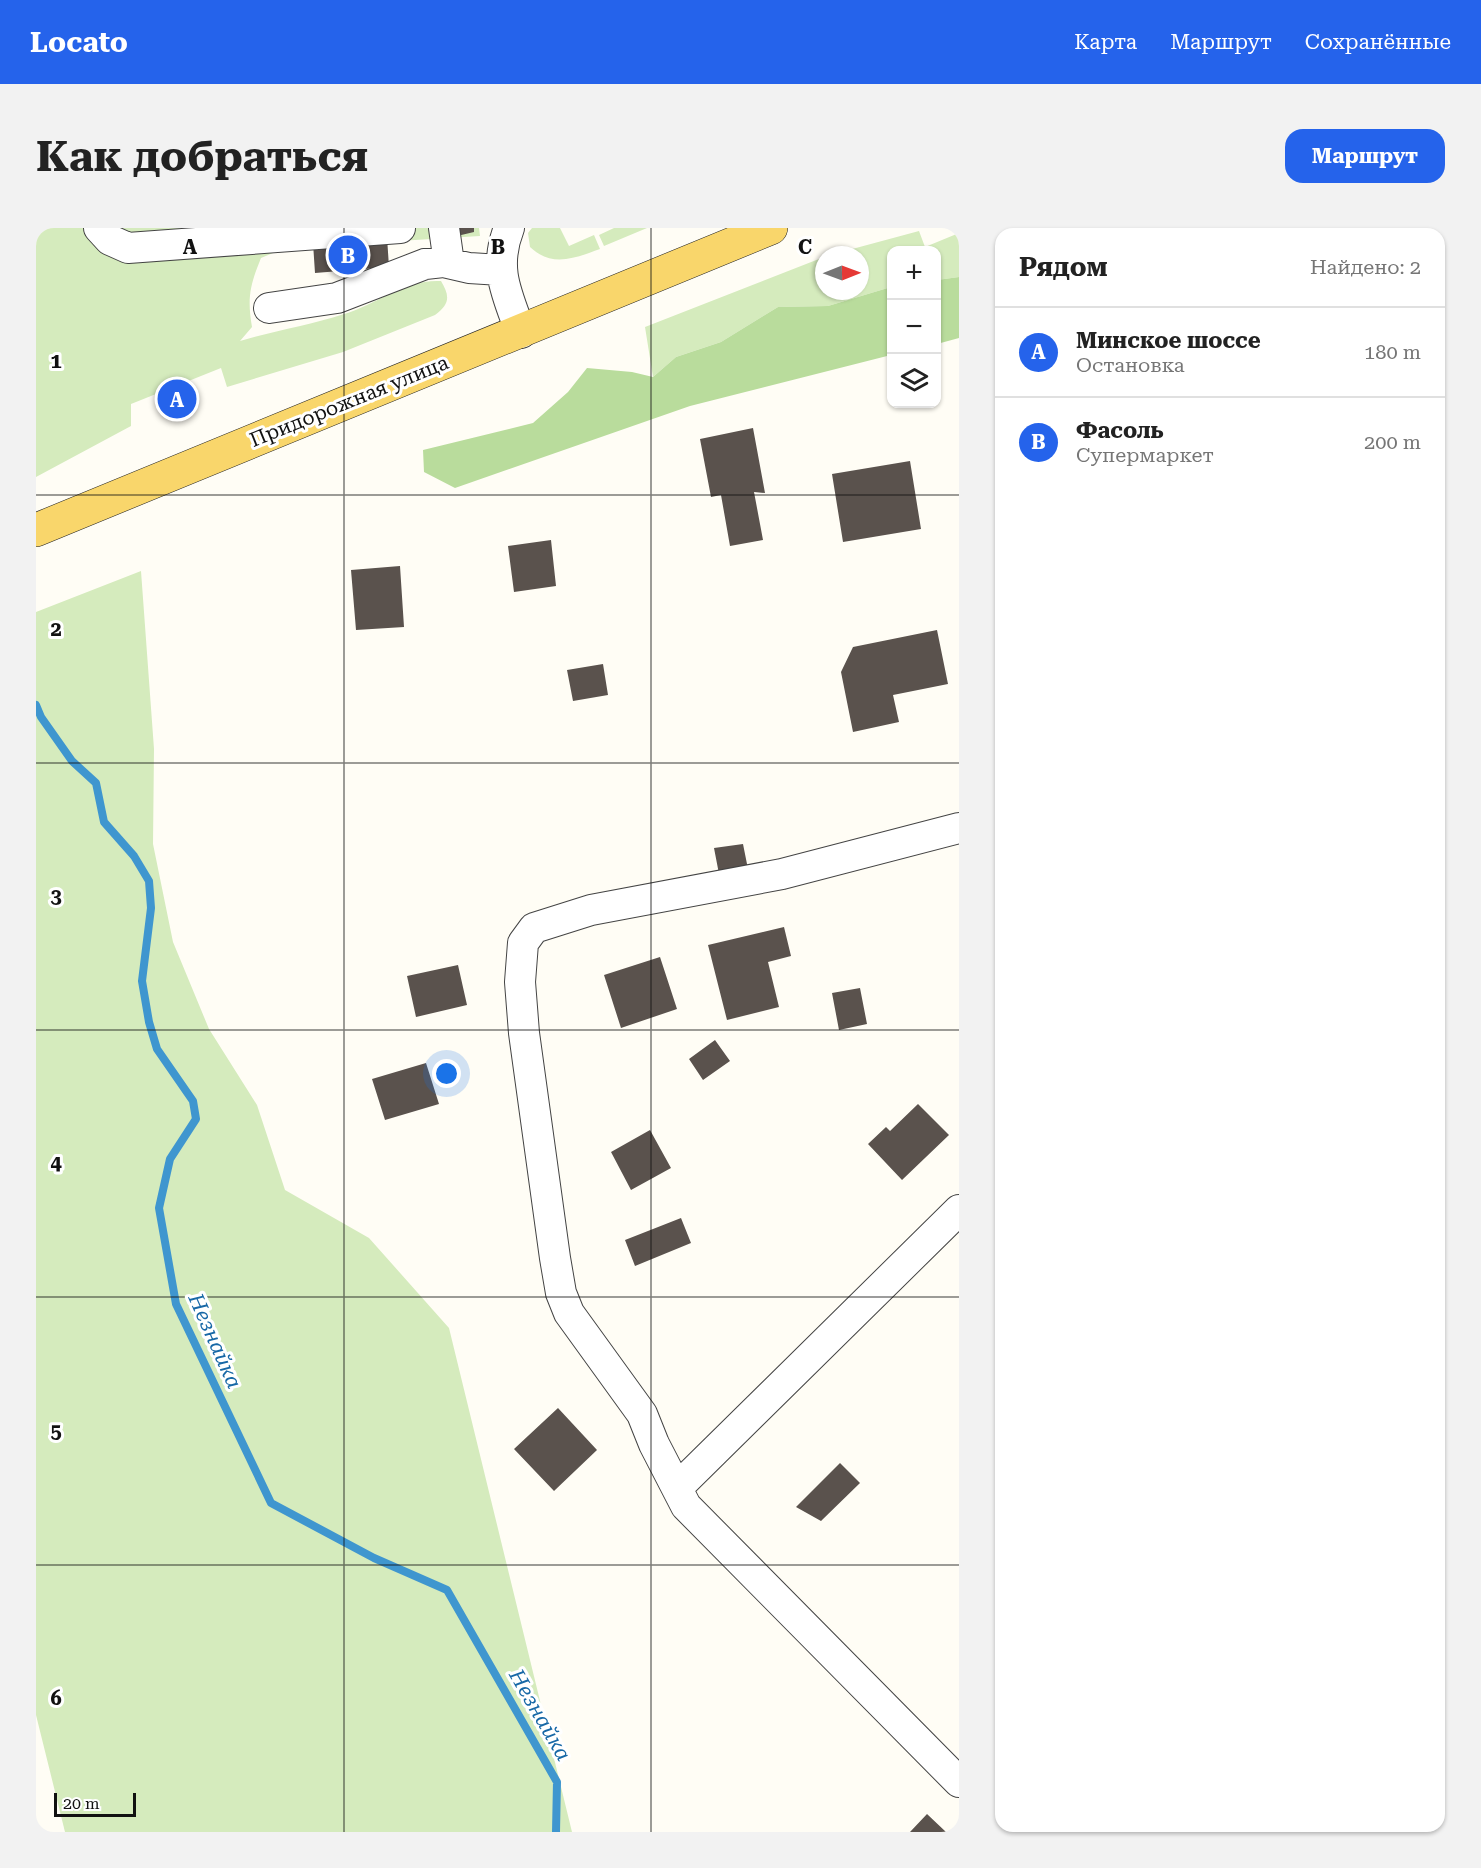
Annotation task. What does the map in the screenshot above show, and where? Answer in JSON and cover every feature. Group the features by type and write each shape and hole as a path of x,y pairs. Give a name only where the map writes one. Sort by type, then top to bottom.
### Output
{"main road":[{"name":"Придорожная улица","path":"36,530 521,333 771,228"}],"street":[{"path":"99,228 110,240 128,248 400,228"},
{"path":"444,228 448,263"},
{"path":"509,228 500,260 501,270 503,284 521,333"},
{"path":"269,308 337,298 405,269 425,264 448,263 469,268 501,270"},
{"path":"959,828 782,874 591,910 550,921 534,928 524,944 520,981 524,1033 561,1293 579,1330 642,1414 686,1506 959,1782"},
{"path":"677,1488 959,1210"}],"green space":[{"path":"36,228 479,228 480,236 285,248 261,258 250,292 252,327 240,341 344,314 403,288 428,281 441,281 447,300 444,307 435,315 343,352 227,387 221,368 131,404 131,426 36,477"},
{"path":"532,228 560,228 569,246 594,235 600,249 573,258 547,257 530,247 528,233"},
{"path":"614,228 647,228 604,246 599,235"},
{"path":"919,231 925,246 887,246 887,288 869,294 869,246 863,246"},
{"path":"959,233 959,277 941,279 941,246 927,246"},
{"path":"815,261 815,300 848,300 828,306 778,307 721,342 676,357 653,377 645,327"},
{"path":"959,277 959,338 941,343 941,300 941,279"},
{"path":"887,288 887,356 690,406 455,488 424,472 423,450 533,423 568,392 587,368 632,372 653,377 676,357 721,342 778,307 828,306 848,300 869,300 869,294"},
{"path":"141,571 154,749 153,844 173,942 209,1029 257,1105 285,1190 369,1238 449,1328 572,1832 65,1832 36,1715 36,612"}],"building":[{"path":"456,228 474,228 474,232 457,236"},
{"path":"387,237 389,267 315,273 313,243"},
{"path":"753,428 765,493 754,492 763,540 730,546 721,495 711,497 700,439"},
{"path":"910,461 921,529 843,542 832,474"},
{"path":"551,540 556,586 514,592 508,546"},
{"path":"400,566 404,627 356,630 351,570"},
{"path":"937,630 948,684 893,695 899,722 853,732 841,672 853,647"},
{"path":"603,664 608,695 573,701 567,670"},
{"path":"743,844 748,869 719,874 714,848"},
{"path":"784,927 791,956 768,962 779,1007 727,1020 708,945"},
{"path":"660,957 677,1009 621,1028 604,975"},
{"path":"458,965 467,1005 416,1017 407,976"},
{"path":"860,988 867,1024 839,1030 832,993"},
{"path":"715,1040 730,1061 703,1080 689,1059"},
{"path":"426,1063 439,1104 385,1120 372,1079"},
{"path":"918,1104 949,1135 902,1180 868,1144 886,1127 890,1131"},
{"path":"650,1130 671,1168 631,1190 611,1152"},
{"path":"681,1218 691,1243 635,1266 625,1240"},
{"path":"558,1408 597,1450 554,1491 514,1449"},
{"path":"840,1463 860,1483 821,1521 796,1507"},
{"path":"927,1814 946,1832 910,1832"}],"waterway":[{"name":"Незнайка","path":"36,705 41,717 72,761 96,783 104,822 134,856 149,881 151,908 142,981 149,1022 157,1049 193,1101 196,1119 170,1159 159,1208 176,1304 271,1503 374,1558 447,1590 557,1782 556,1832"}],"place":[{"name":"Фасоль","path":"348,255"},
{"name":"Минское шоссе","path":"177,399"}]}
